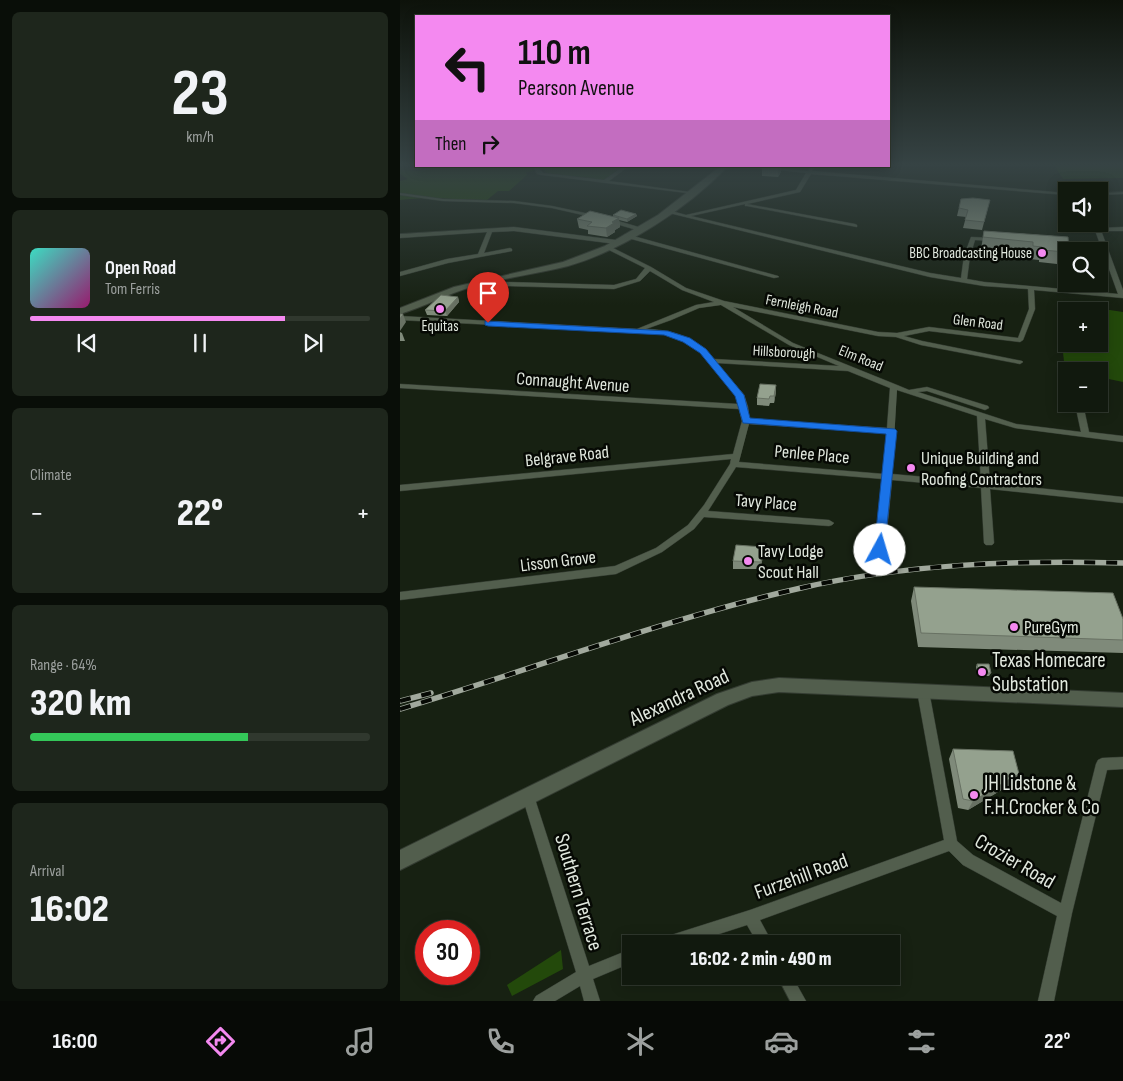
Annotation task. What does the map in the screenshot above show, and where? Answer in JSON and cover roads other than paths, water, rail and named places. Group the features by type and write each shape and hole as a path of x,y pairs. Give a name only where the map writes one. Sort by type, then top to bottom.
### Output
{"main road":[{"path":"400,311 438,294 492,279 571,262 607,247 668,212"},
{"name":"Alexandra Road","path":"400,860 723,699 752,689 778,685 1123,700"}],"street":[{"path":"574,212 640,229"},
{"path":"668,212 964,281 1122,296 1099,233 1101,230 1123,230"},
{"path":"685,216 705,212"},
{"path":"782,212 855,226"},
{"path":"400,236 514,229 616,242"},
{"path":"482,254 490,231"},
{"path":"626,236 776,277"},
{"path":"964,281 973,238 1001,241"},
{"name":"Elm Road","path":"607,247 649,268 684,289 722,303 791,344 894,387 908,391 927,389 983,411"},
{"path":"400,274 447,261 510,250"},
{"path":"492,279 504,284 614,287 638,280 649,268"},
{"name":"Glen Road","path":"878,334 897,335 930,328 1020,340 1032,309 1031,287"},
{"path":"638,331 698,306 722,303"},
{"name":"Fernleigh Road","path":"722,303 878,334"},
{"path":"400,318 665,332 686,340 703,351 736,390 744,407 746,421 892,431"},
{"path":"897,335 921,343 1020,362"},
{"name":"Hillsborough","path":"711,361 854,370"},
{"name":"Connaught Avenue","path":"400,386 744,407"},
{"path":"880,550 892,431 894,387"},
{"path":"989,543 984,485 983,411 1015,426 1123,439"},
{"path":"1081,412 1086,435"},
{"name":"Lisson Grove","path":"400,596 616,570 659,550 690,527 701,514 735,460 746,421"},
{"name":"Penlee Place","path":"735,460 1123,500"},
{"name":"Belgrave Road","path":"400,488 735,460"},
{"name":"Tavy Place","path":"701,514 829,523"},
{"name":"Crozier Road","path":"924,691 950,844 968,860 1065,913"},
{"path":"1046,1001 1065,913 1102,764 1123,763"},
{"name":"Southern Terrace","path":"528,796 592,1001"},
{"name":"Furzehill Road","path":"692,935 950,844"},
{"path":"750,916 761,935"},
{"path":"541,1001 583,976 622,960"},
{"path":"789,985 798,1001"}],"railway":[{"path":"400,709 649,629 750,600 801,588 880,574 961,565 1042,562 1123,563"},
{"path":"400,701 431,693"}],"place":[{"name":"BBC Broadcasting House","path":"1042,253"},
{"name":"Equitas","path":"440,309"},
{"name":"Unique Building and Roofing Contractors","path":"911,468"},
{"name":"Tavy Lodge Scout Hall","path":"748,561"},
{"name":"PureGym","path":"1014,627"},
{"name":"Texas Homecare Substation","path":"982,672"},
{"name":"JH Lidstone & F.H.Crocker & Co","path":"974,795"}]}
